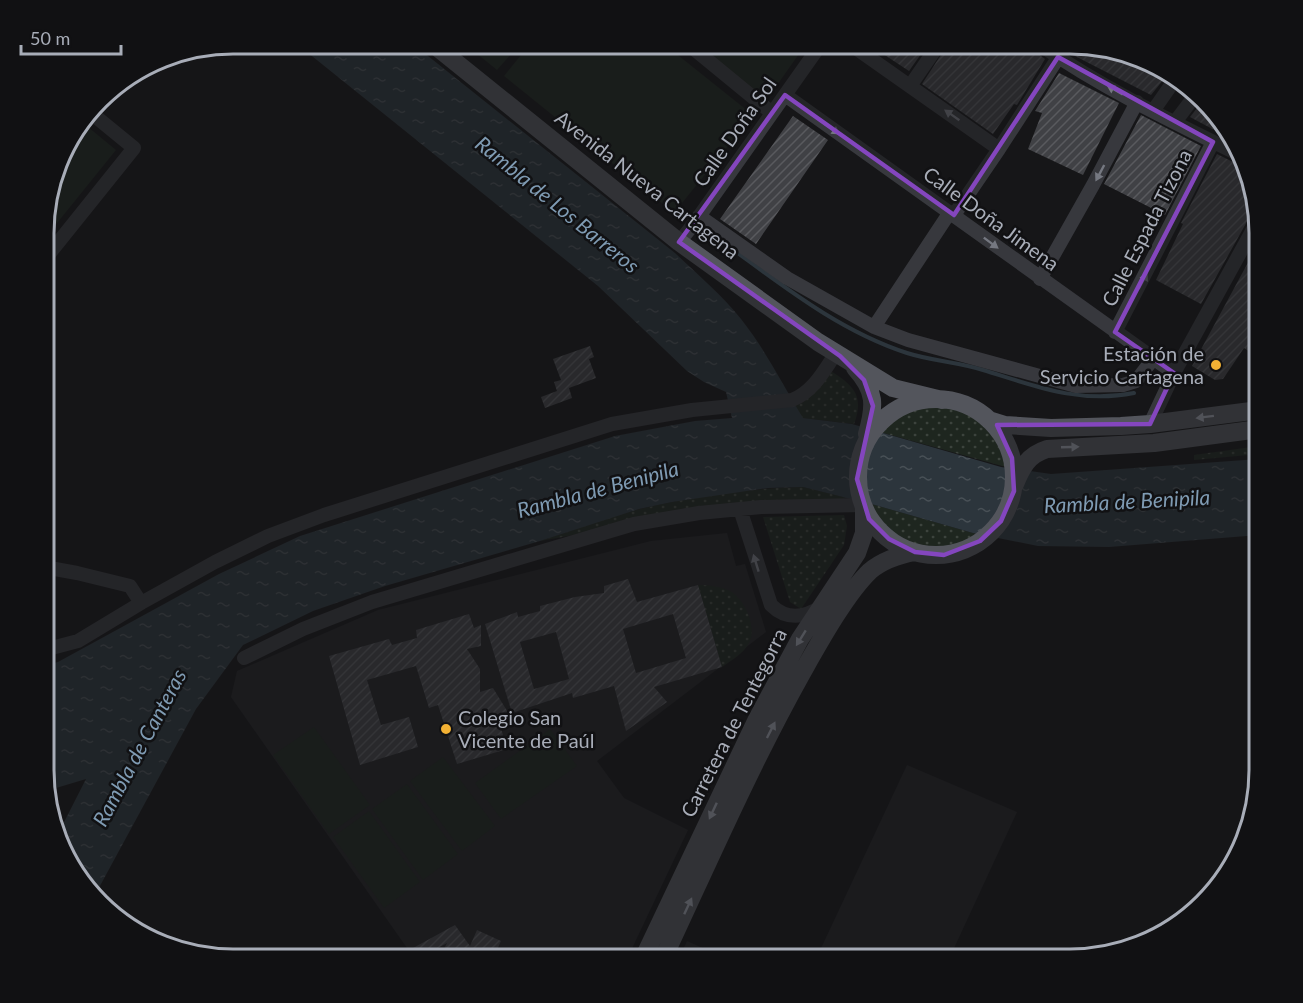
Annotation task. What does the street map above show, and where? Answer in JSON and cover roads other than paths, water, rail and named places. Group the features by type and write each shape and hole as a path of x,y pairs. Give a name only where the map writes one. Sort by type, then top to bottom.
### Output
{"main road":[{"name":"Avenida Nueva Cartagena","path":"444,54 679,242 838,354 893,388 942,400"},
{"name":"Avenida Nueva Cartagena","path":"838,354 861,375 872,396 873,406 869,433"},
{"path":"1249,411 1150,424 1051,428 1005,425 987,419 965,406 942,400 916,402 886,417 869,433 860,456 857,487 862,506 882,534 915,552 933,555 955,553 988,536 997,527 1008,510 1016,475 1034,454 1053,448 1154,443 1249,430"},
{"path":"987,419 1003,437 1010,451 1016,475"},
{"name":"Carretera de Tentegorra","path":"648,949 756,721 790,657 857,553 864,533 862,506"},
{"name":"Carretera de Tentegorra","path":"668,949 772,728 816,648 871,571 891,558 915,552"}],"street":[{"path":"700,54 772,112"},
{"name":"Calle Doña Sol","path":"679,242 814,54"},
{"path":"864,54 999,149"},
{"path":"910,86 932,54"},
{"path":"1054,54 1153,111 1227,149"},
{"path":"874,327 999,149 1060,54"},
{"path":"1153,111 1171,85"},
{"name":"Calle Doña Jimena","path":"785,95 1174,374"},
{"path":"1174,122 1191,101"},
{"path":"1040,279 1094,185 1137,102"},
{"path":"54,249 134,148 96,117"},
{"name":"Calle Espada Tizona","path":"1115,332 1214,142"},
{"path":"699,216 788,278 874,327 908,340 1076,386 1123,386 1136,381 1153,358"},
{"path":"1150,424 1174,374 1249,237"},
{"path":"54,647 78,641 141,603 258,541 315,518 612,424 681,411 792,400 810,389 838,354"},
{"path":"244,658 303,629 372,602 634,524 740,509 862,506"},
{"path":"740,509 771,604 782,614 797,616 821,607"},
{"path":"54,569 130,586 141,603"}],"water":[{"path":"309,54 426,54 675,253 709,285 734,310 750,331 803,418 852,424 1001,467 1051,474 1249,460 1249,536 1109,547 1038,546 973,533 803,487 768,488 639,509 540,541 385,586 313,611 243,645 196,709 99,888 72,849 62,825 86,779 55,788 54,663 219,574 300,536 615,436 695,421 732,418 726,392 687,371 598,286"}],"waterway":[{"path":"717,238 832,318 881,343 907,353 974,367 1057,392 1095,396 1134,393"}],"place":[{"name":"Estación de Servicio Cartagena","path":"1216,365"},
{"name":"Colegio San Vicente de Paúl","path":"446,729"}],"water label":[{"name":"Rambla de Los Barreros","path":"557,205"},
{"name":"Rambla de Benipila","path":"598,490"},
{"name":"Rambla de Benipila","path":"1127,502"},
{"name":"Rambla de Canteras","path":"140,748"}]}
